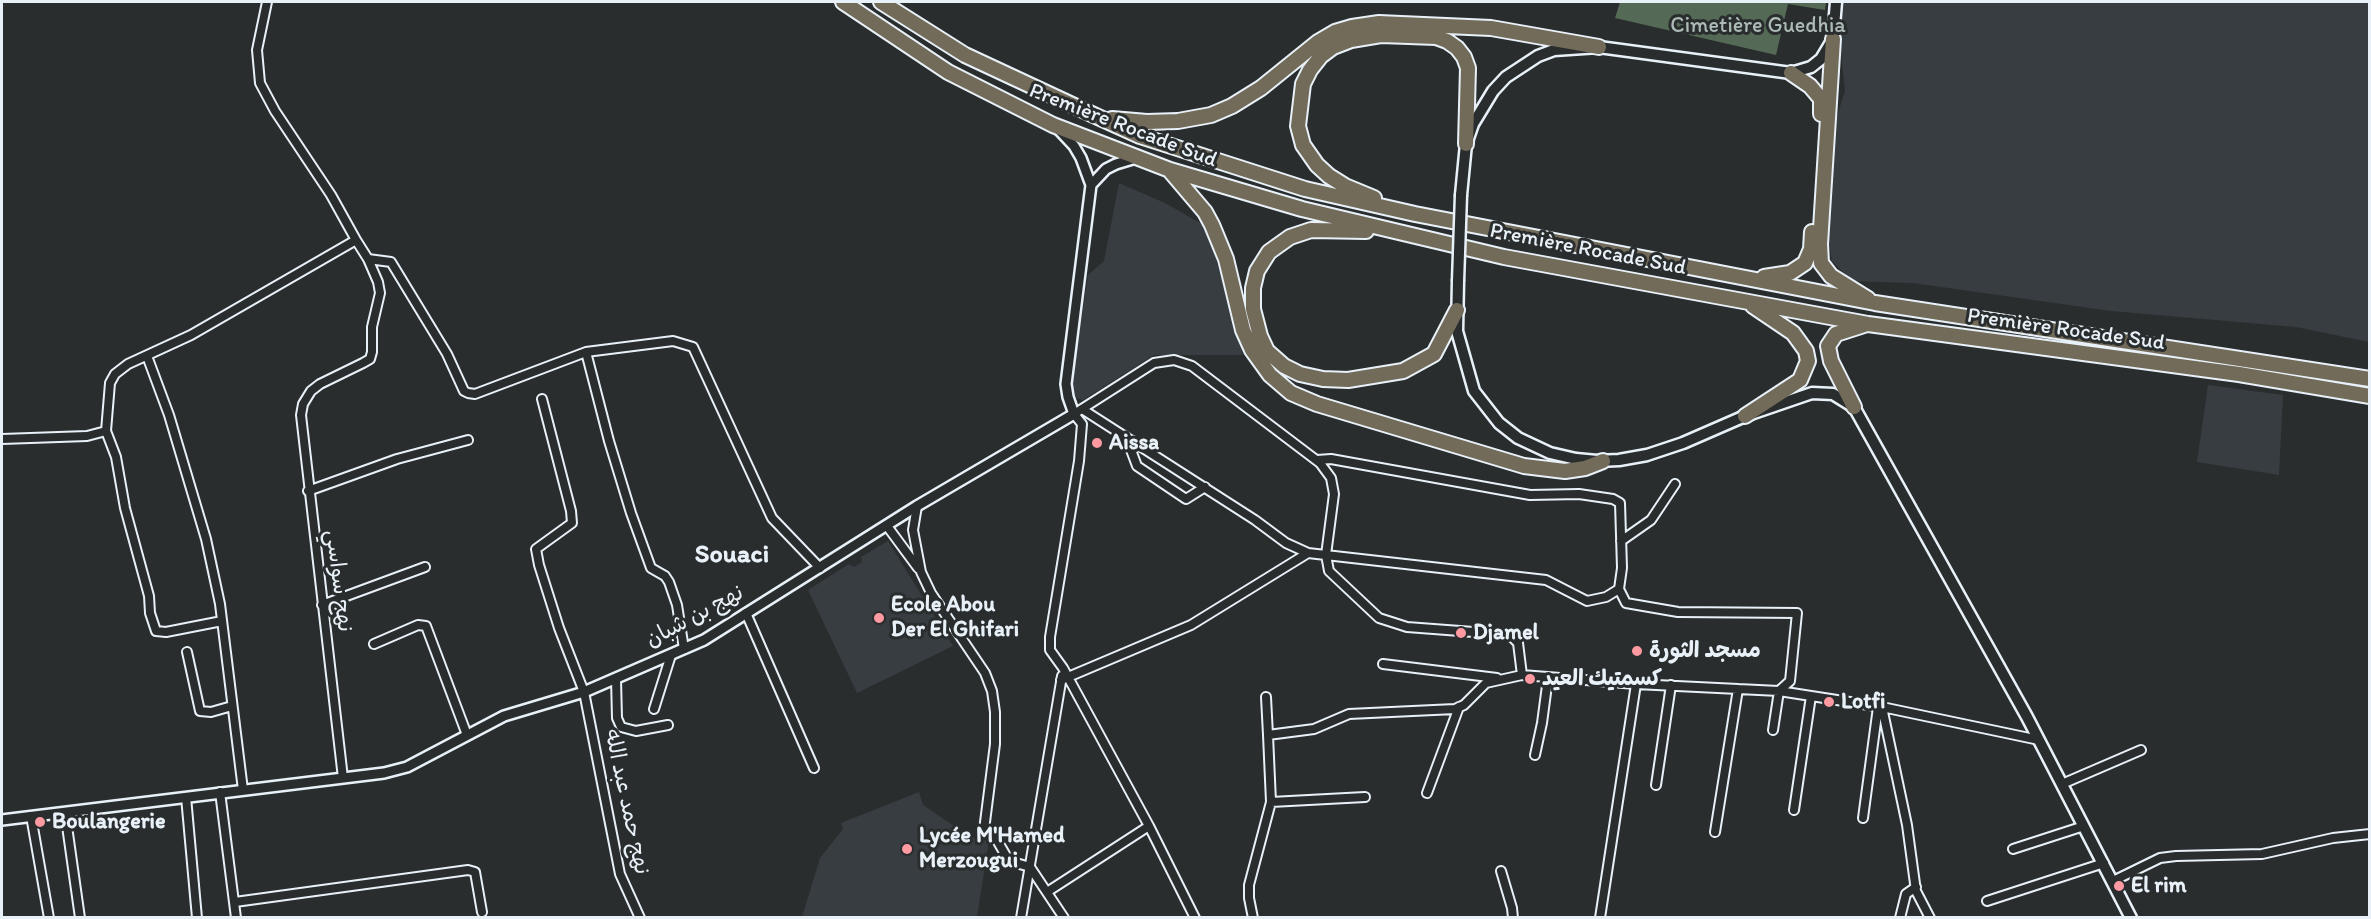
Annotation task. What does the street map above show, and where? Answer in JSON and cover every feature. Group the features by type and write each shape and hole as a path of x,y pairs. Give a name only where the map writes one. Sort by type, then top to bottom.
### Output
{"highway":[{"name":"Première Rocade Sud","path":"843,2 948,72 1053,125 1170,170 1270,201 1387,231 1504,257 1868,324 2240,374 2370,396"},
{"name":"Première Rocade Sud","path":"881,2 965,55 1140,136 1305,189 1415,214 1875,303 2370,379"},
{"path":"1098,117 1178,122 1211,115 1232,106 1261,88 1335,32 1370,24 1401,23 1491,28 1599,47"},
{"path":"1415,214 1345,186 1317,165 1303,145 1298,126 1303,84 1310,70 1321,56 1333,47 1351,40 1381,35 1436,37 1447,41 1457,48 1468,68 1466,144"},
{"path":"1833,39 1820,244 1821,262 1831,276 1875,303"},
{"path":"1752,279 1790,273 1805,263 1811,249 1821,99 1810,86 1791,73"},
{"path":"1170,170 1206,212 1212,225 1226,259 1243,330 1252,350 1270,375 1291,393 1317,404 1524,466 1565,471 1585,468 1603,461"},
{"path":"1387,231 1311,230 1290,237 1269,252 1257,271 1253,288 1253,309 1260,336 1267,351 1284,366 1300,374 1323,379 1347,380 1403,371 1434,354 1457,310"},
{"path":"1745,416 1800,380 1808,360 1806,351 1793,333 1747,301"},
{"path":"1854,407 1831,361 1828,346 1836,334 1868,324"}],"main road":[{"path":"1836,2 1833,39 1821,59 1811,67 1791,73 1599,47 1554,50 1523,63 1506,77 1493,91 1473,124 1466,144 1461,195 1457,331 1467,370 1474,391 1499,423 1518,438 1550,453 1576,459 1619,460 1658,452 1745,416 1812,393 1833,394 1854,407 2039,740 2131,918"}],"street":[{"path":"267,2 257,50 260,83 275,111 331,195 368,259 391,262 447,354 464,391 475,394 586,352 673,341 693,347 772,518 820,568"},
{"path":"1021,918 1064,679 1063,668 1050,650 1050,637 1079,460 1082,424 1078,411 1068,397 1066,384 1091,185 1074,146 1053,125"},
{"path":"1091,185 1106,170 1116,164 1137,158"},
{"path":"222,621 166,632 156,631 125,508 116,457 106,431 110,383 115,374 128,364 192,335 356,240"},
{"name":"نهج سواسي","path":"343,778 301,415 303,404 310,391 370,359 372,327 380,293 368,259"},
{"path":"586,352 631,513 651,568 665,576 669,582 676,605 684,650"},
{"path":"147,356 169,415 206,539 222,621 243,790"},
{"path":"1078,411 1154,363 1174,360 1192,366 1317,460 1331,478 1334,494 1326,555 1329,571 1334,578 1379,618 1407,627 1500,634 1512,637 1518,643 1522,675"},
{"name":"نهج حمد عبد الله","path":"542,399 571,511 572,523 536,549 539,565 559,628 584,692 620,874 640,918"},
{"path":"1078,411 1133,441 1286,543 1308,553 1545,580 1587,601 1606,597 1620,590"},
{"name":"نهج بن شبان","path":"2,820 384,773 407,766 504,716 584,692 684,650 746,614 917,506 1078,411"},
{"path":"2,440 87,436 106,431"},
{"path":"308,491 397,459 468,440"},
{"path":"1133,441 1131,450 1137,466 1186,499 1205,488"},
{"path":"1317,460 1331,459 1530,495 1579,494 1613,499 1620,503 1620,590 1626,603 1678,612 1797,613 1790,681 1779,691 1773,730"},
{"path":"1621,541 1651,520 1675,484"},
{"path":"917,506 913,530 921,572"},
{"path":"887,526 921,572 931,593 979,662 992,691 995,712 995,744 984,830 994,835 1009,861 1030,867 1064,918"},
{"path":"1064,679 1191,625 1308,553"},
{"path":"322,605 424,567"},
{"path":"746,614 814,768"},
{"path":"374,644 418,625 426,626 467,735"},
{"path":"187,652 200,711 211,712 232,706"},
{"path":"654,708 671,655"},
{"path":"1383,664 1501,678"},
{"path":"1268,735 1314,729 1349,714 1445,711 1459,707 1486,683 1522,675 1636,684 1779,691 1880,707 2039,740"},
{"path":"1535,755 1548,678"},
{"path":"615,679 617,718 621,727 636,731 668,725"},
{"path":"1064,679 1149,826 1195,918"},
{"path":"1600,918 1636,684"},
{"path":"1656,785 1671,685"},
{"path":"1715,832 1738,689"},
{"path":"1794,810 1811,696"},
{"path":"1253,918 1249,885 1271,802 1266,697"},
{"path":"1427,793 1459,707"},
{"path":"1863,818 1880,707"},
{"path":"1880,707 1907,825 1916,886 1930,918"},
{"path":"2062,784 2141,750"},
{"path":"220,792 236,918"},
{"path":"186,797 197,918"},
{"path":"1271,802 1365,797"},
{"path":"64,812 80,918"},
{"path":"31,816 49,918"},
{"path":"1047,892 1149,826"},
{"path":"2013,849 2084,826"},
{"path":"2113,881 2160,858 2262,854 2333,838 2370,834"},
{"path":"1987,901 2104,863"},
{"path":"235,902 468,870 475,872 482,912"},
{"path":"1501,871 1513,918"},
{"path":"1900,918 1906,894 1916,886"}],"shaded area":[{"path":"1843,2 2369,2 2369,342 2296,327 2111,311 1913,283 1852,281 1832,261 1827,231 1834,126 1845,91 1841,53"},
{"path":"1119,183 1165,203 1207,227 1243,355 1154,355 1083,400 1070,396 1088,275 1104,261"},
{"path":"2208,385 2283,395 2279,475 2197,462"},
{"name":"Ecole Abou Der El Ghifari","path":"888,541 953,646 857,693 808,590 849,564 854,567 862,562 861,557"},
{"name":"Lycée M'Hamed Merzougui","path":"919,792 923,805 970,837 989,840 977,917 802,917 820,858 843,829 841,823"}],"green space":[{"name":"Cimetière Guedhia","path":"1620,2 1826,2 1825,10 1788,4 1776,55 1615,18"}],"place":[{"name":"Aissa","path":"1097,443"},
{"name":"Ecole Abou Der El Ghifari","path":"879,618"},
{"name":"Djamel","path":"1461,633"},
{"name":"مسجد الثورة","path":"1637,651"},
{"name":"كسمتيك العيد","path":"1530,679"},
{"name":"Lotfi","path":"1829,702"},
{"name":"Boulangerie","path":"40,822"},
{"name":"Lycée M'Hamed Merzougui","path":"907,849"},
{"name":"El rim","path":"2119,886"}],"district":[{"name":"Souaci","path":"732,555"}]}
